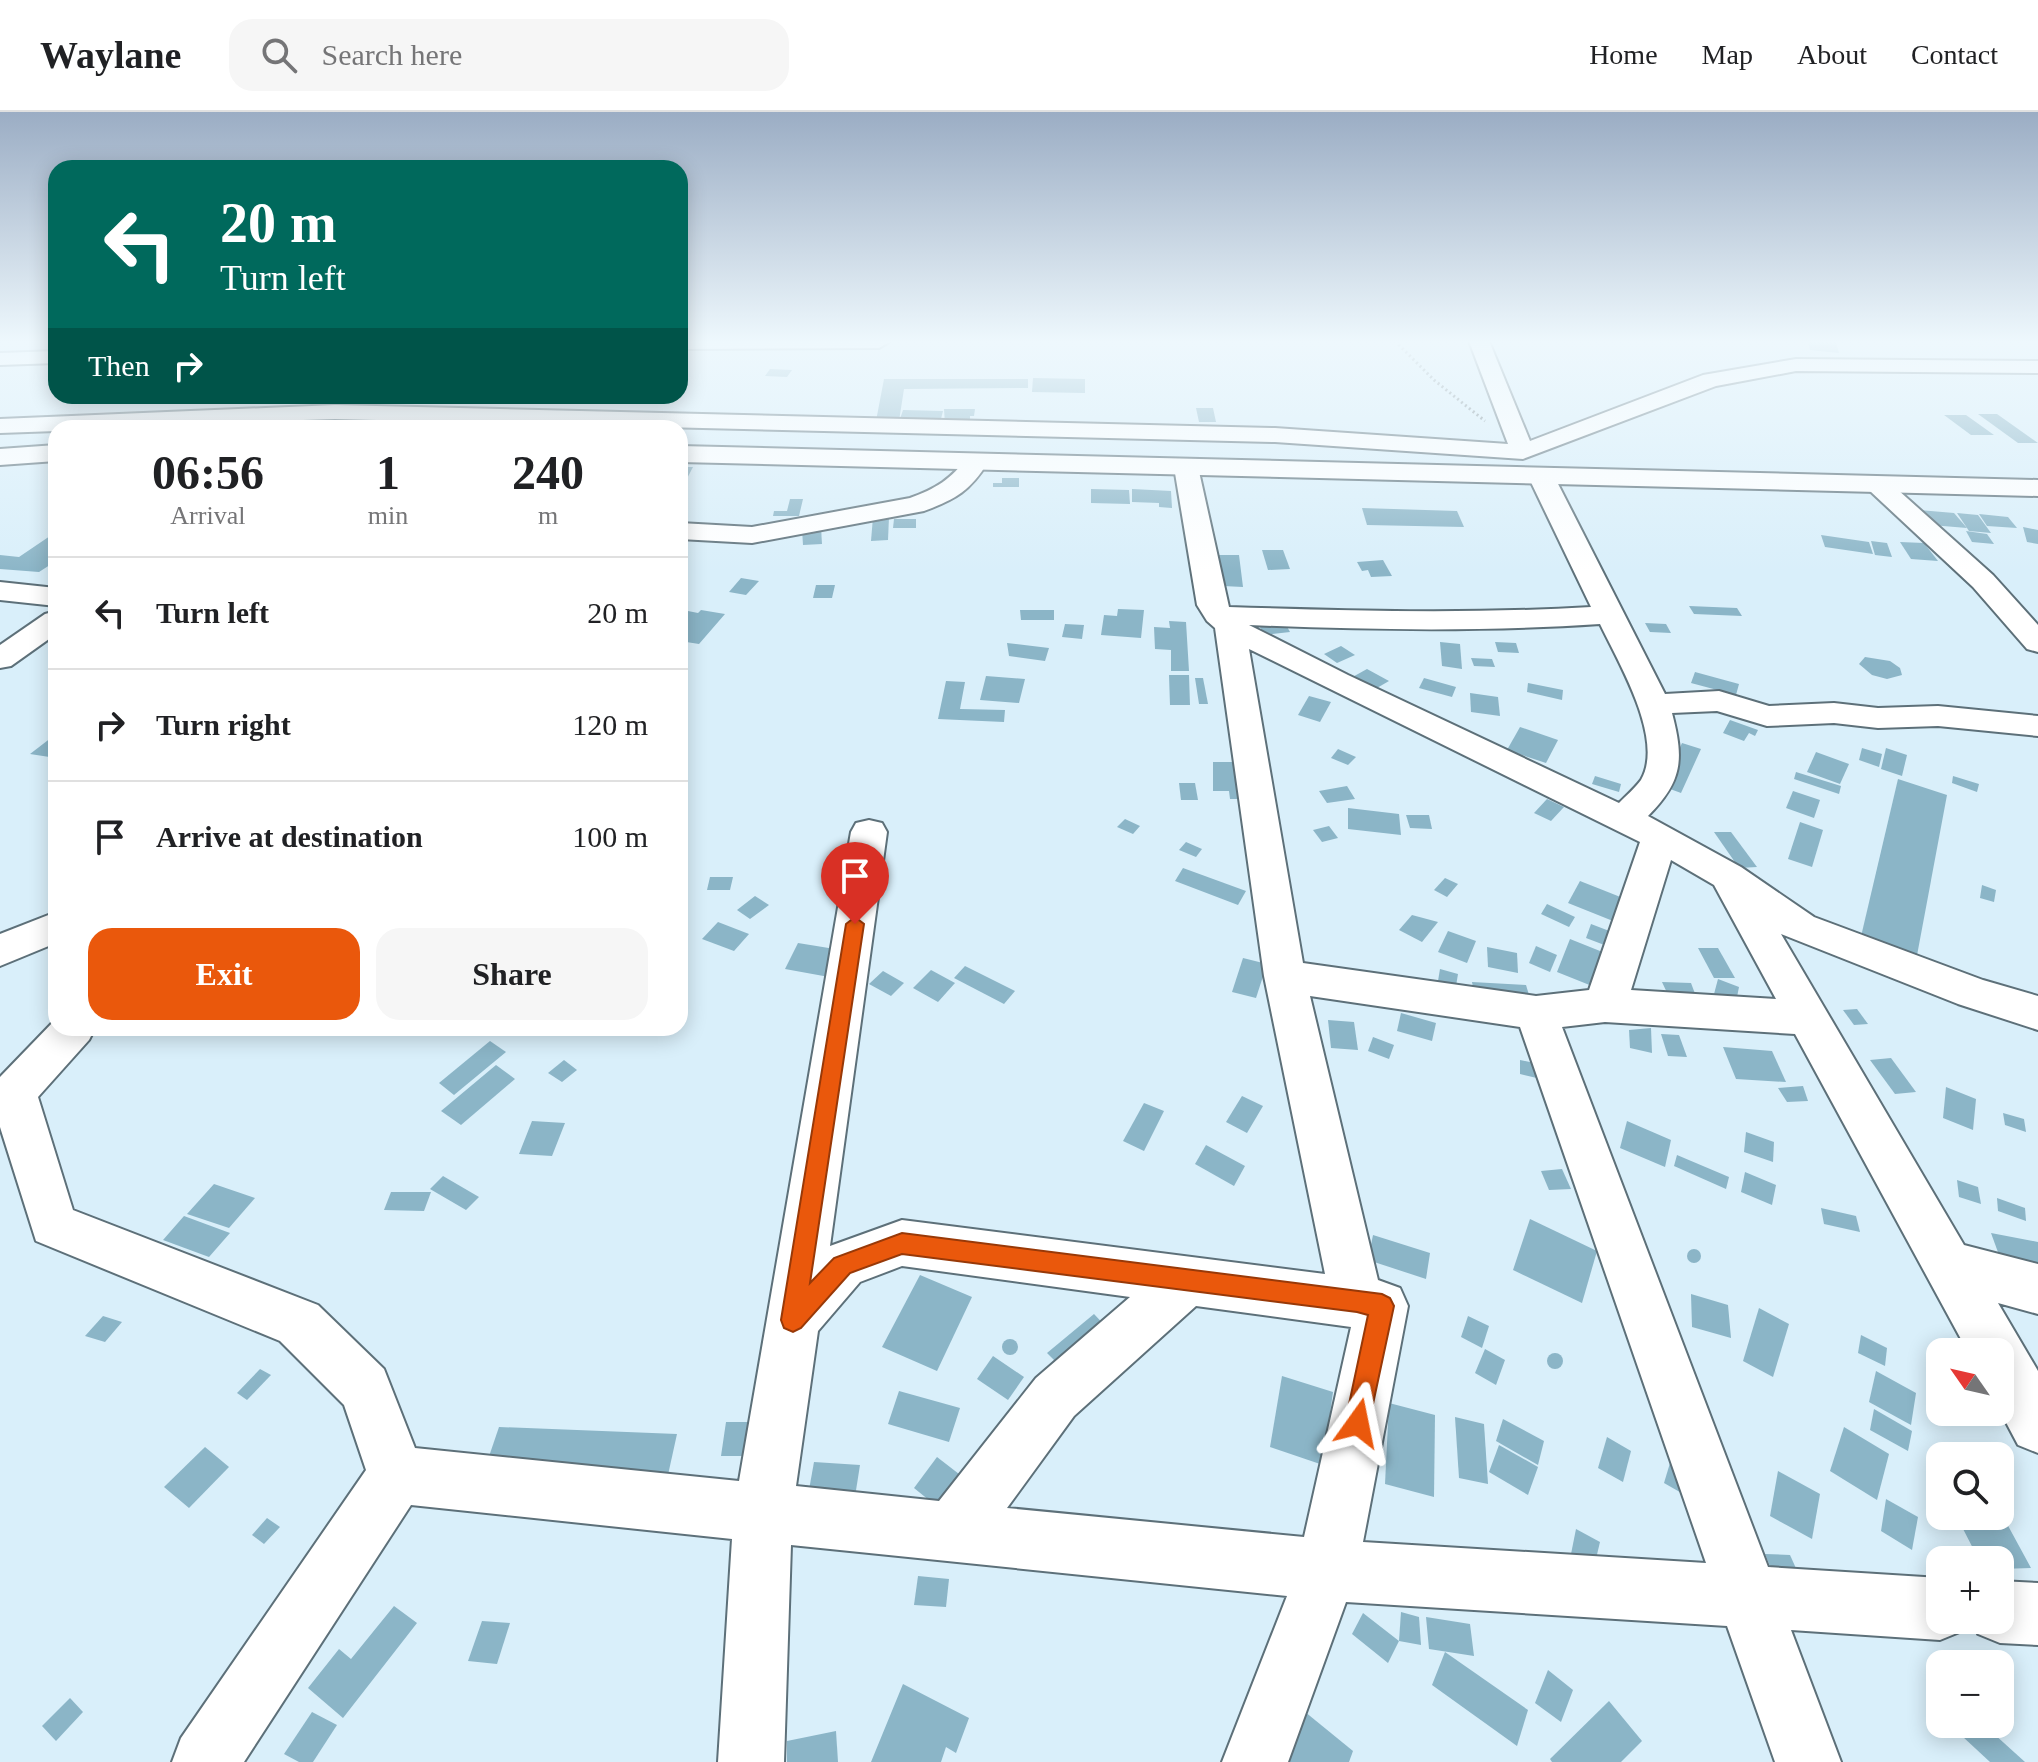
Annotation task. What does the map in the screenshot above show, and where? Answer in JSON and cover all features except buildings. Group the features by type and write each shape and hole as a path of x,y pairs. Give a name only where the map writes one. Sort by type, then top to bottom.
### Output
{"main road":[{"path":"0,457 48,454"},
{"path":"688,454 1186,467 1532,464 1879,486 2034,490"}],"street":[{"path":"144,420 191,418"},
{"path":"580,418 662,420"},
{"path":"1512,418 1532,464 1654,704 1664,745 1663,769 1654,791 1623,819"},
{"path":"688,421 1275,435 1532,464 1630,418"},
{"path":"0,426 48,424"},
{"path":"688,531 752,535 915,505 941,496 964,480 976,462"},
{"path":"1186,467 1212,605 1224,621 1337,682 1660,837 1728,876 1800,927 1973,993 2038,1013"},
{"path":"1879,486 1983,581 2038,643"},
{"path":"0,591 48,614"},
{"path":"1224,621 1527,620 1609,615"},
{"path":"0,646 48,621"},
{"path":"1224,621 1285,976 1357,1301"},
{"path":"0,659 48,622"},
{"path":"1654,704 1719,701 1767,716 1834,713 1878,718 1938,716 2038,726"},
{"path":"751,1762 763,1514 869,832"},
{"path":"1605,1005 1660,837"},
{"path":"1728,876 1989,1338"},
{"path":"0,951 48,930"},
{"path":"1285,976 1536,1013 1605,1005 1808,1018"},
{"path":"1536,1013 1808,1762"},
{"path":"67,1036 8,1101 53,1225 299,1323 365,1388 397,1475"},
{"path":"793,1320 842,1265 902,1243 1382,1306 1327,1570 1255,1762"},
{"path":"1948,1265 2038,1289"},
{"path":"951,1533 1055,1397 1187,1281"},
{"path":"2014,1382 2038,1425"},
{"path":"397,1475 1327,1570 1926,1608"},
{"path":"205,1762 397,1475"},
{"path":"2014,1613 2038,1614"}],"path":[{"path":"1478,418 1532,464"}],"route":[{"path":"855,924 793,1320 842,1265 902,1243 1357,1301 1382,1306 1358,1423"}]}
